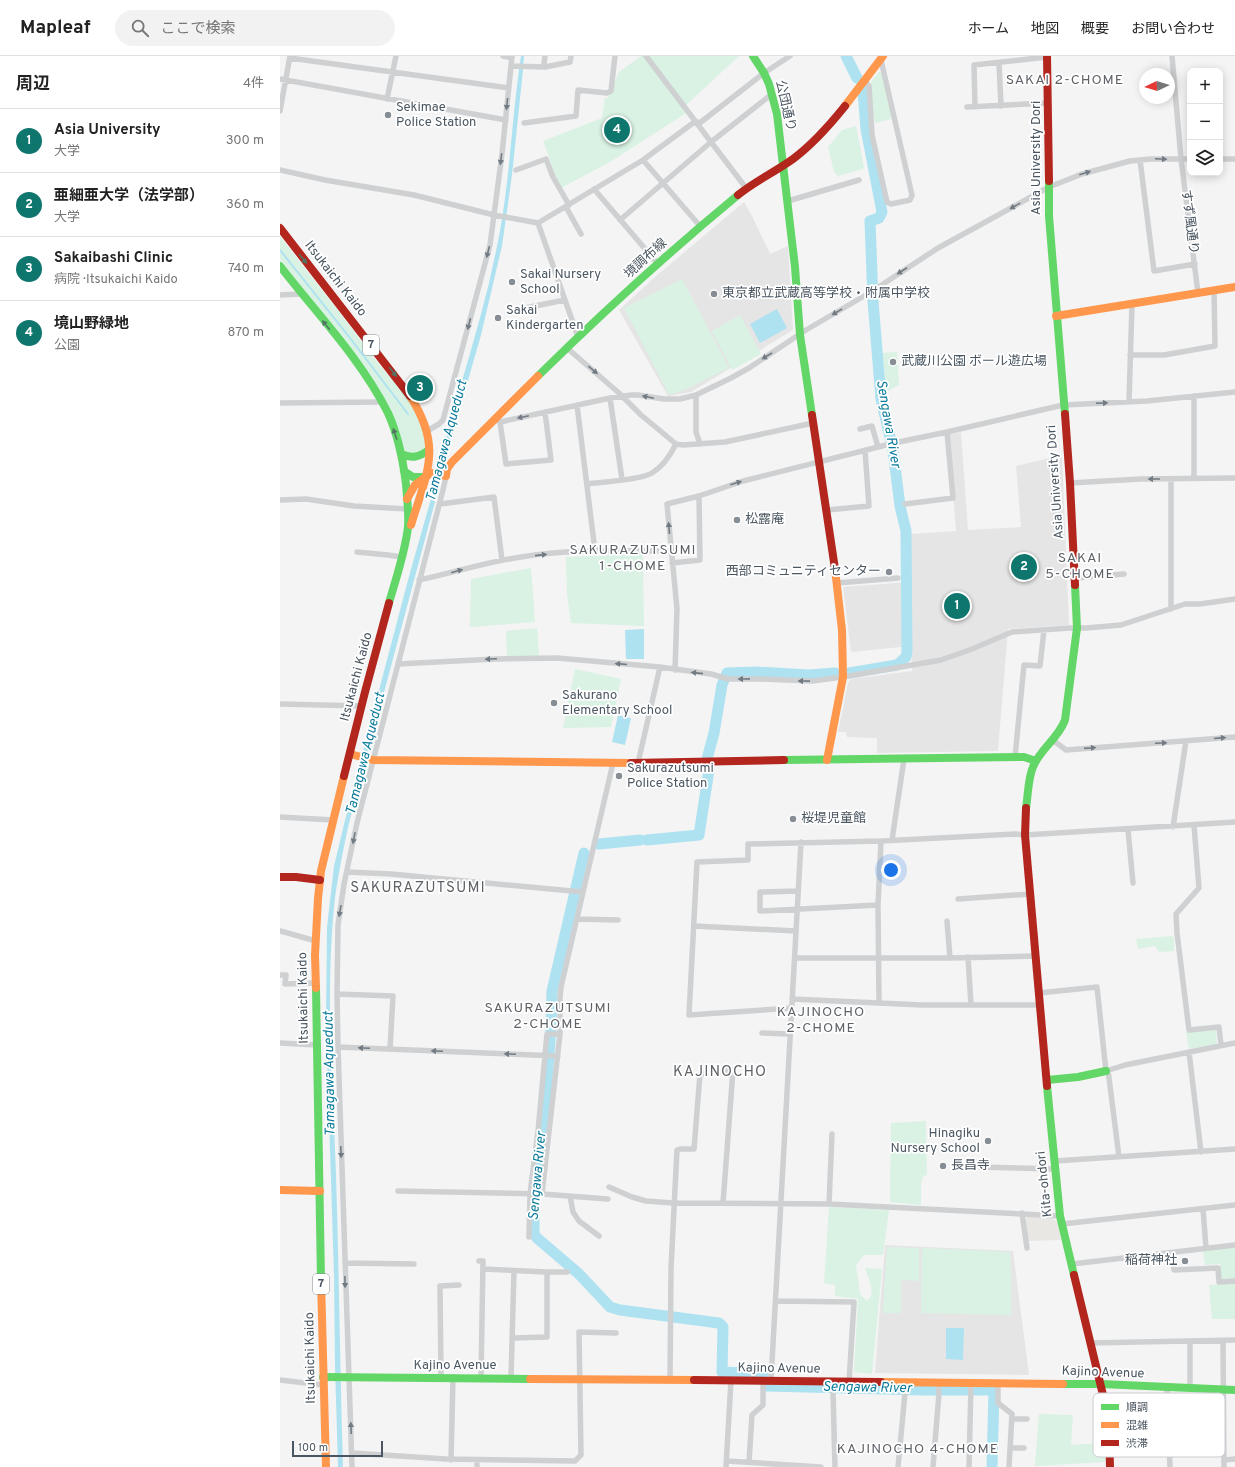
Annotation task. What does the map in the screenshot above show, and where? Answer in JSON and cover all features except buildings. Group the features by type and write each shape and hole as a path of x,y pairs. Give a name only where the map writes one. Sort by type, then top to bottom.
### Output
{"street":[{"path":"387,99 396,56"},
{"path":"427,431 443,420 497,215 512,57 503,56"},
{"path":"545,56 545,68"},
{"path":"511,66 545,68 570,62 571,56"},
{"path":"524,123 576,116 578,90 607,93 611,92 615,56"},
{"path":"646,56 746,188"},
{"name":"公団通り","path":"753,56 764,73 772,94 777,114 795,267 800,335 812,423 838,583 843,651 843,677 827,760"},
{"path":"280,170 325,180 414,195 497,215 538,223 643,160 693,123 701,122 764,73 790,56"},
{"name":"すず風通り","path":"1172,56 1181,159 1198,292"},
{"path":"280,110 283,80 290,57 509,88"},
{"path":"975,107 974,65 1047,57"},
{"name":"Asia University Dori","path":"1030,894 1024,820 1032,771 1036,761 1054,741 1062,729 1065,720 1077,628 1070,482 1049,216 1047,57"},
{"path":"865,81 869,86 872,135 887,202 891,204 910,200 912,195 882,58"},
{"name":"境調布線","path":"444,475 452,462 497,420 578,337 700,226 746,188 784,165 806,149 820,136 882,58"},
{"path":"999,63 1000,106"},
{"path":"283,80 506,120"},
{"path":"620,220 711,142 772,94"},
{"path":"967,108 1048,103"},
{"path":"516,170 546,159 553,177 582,234"},
{"path":"545,412 551,460 506,464 497,420 545,412 610,398 621,394 638,394 654,398 680,399 696,395 737,375 938,248 1049,188 1082,174 1111,165 1140,160 1187,159"},
{"path":"1223,159 1235,159"},
{"path":"643,160 700,226"},
{"path":"1140,160 1154,271 1195,264"},
{"path":"788,201 859,180"},
{"path":"594,189 658,264"},
{"path":"538,223 578,337"},
{"name":"Itsukaichi Kaido","path":"280,228 405,388 418,408 424,422 427,431 429,450 429,474 406,539 362,706 353,755 333,820 320,880 316,941 316,983 323,1381 326,1467"},
{"name":"Itsukaichi Kaido","path":"280,266 300,294 359,367 382,402 394,428 404,471 408,509 406,539"},
{"path":"1056,316 1235,287"},
{"path":"1130,355 1164,355 1215,346 1214,290"},
{"path":"280,295 300,294"},
{"path":"520,309 565,300"},
{"path":"1129,402 1132,304"},
{"path":"567,348 621,394 641,415 676,444 683,445 725,442 812,423"},
{"path":"675,670 677,609 667,504 699,496 743,481 865,450 1063,405 1147,401 1235,392"},
{"path":"696,395 696,432 700,444"},
{"path":"1194,396 1194,478"},
{"path":"610,398 622,479"},
{"path":"280,403 382,402"},
{"path":"577,405 596,551"},
{"path":"860,429 872,426 878,447"},
{"path":"905,504 953,498 947,432"},
{"path":"587,484 642,476 652,473 671,453 676,444"},
{"path":"401,454 407,457 417,458 429,450"},
{"path":"827,510 869,506 865,450"},
{"path":"352,1467 347,1376 338,1047 338,925 356,823 440,504 444,475 429,474 414,478 408,476 404,471"},
{"path":"407,500 414,485 429,474"},
{"path":"1070,482 1141,479 1235,478"},
{"path":"1171,479 1171,609"},
{"path":"672,563 700,560 699,496"},
{"path":"440,504 494,497 502,560"},
{"path":"280,500 306,499 354,506 408,509"},
{"path":"419,580 502,560 529,556 596,551 671,551"},
{"path":"357,552 402,557"},
{"path":"1075,578 1124,574"},
{"path":"838,583 898,578"},
{"path":"398,664 495,659 557,658 660,667 720,676 728,679 812,681 941,660 1012,632 1122,625 1185,604 1200,604 1235,599"},
{"path":"1015,758 1024,665 1040,666 1044,630"},
{"path":"638,763 660,667"},
{"path":"280,704 362,706"},
{"path":"1054,741 1066,750 1235,737"},
{"path":"1173,827 1186,741"},
{"path":"353,755 372,759 613,763 1015,758 1028,758 1036,761"},
{"path":"892,840 904,759"},
{"path":"541,1194 558,1056 561,987 578,919 580,892 613,763"},
{"path":"280,817 333,820"},
{"path":"792,1008 689,1015 697,862 748,860 748,844 881,841 1015,834 1025,835 1128,830 1235,822"},
{"path":"1194,825 1199,888 1176,914 1178,946 1189,1030 1219,1027 1221,1045"},
{"path":"1128,830 1133,883"},
{"path":"879,1003 878,905 881,841"},
{"path":"749,1462 752,1415 763,1405 776,1301 801,842"},
{"path":"347,872 391,874 580,892"},
{"path":"280,877 320,880"},
{"path":"798,891 760,892 760,911 878,905"},
{"path":"958,899 1030,894"},
{"name":"Kita-ohdori","path":"1030,894 1061,1220 1103,1393"},
{"path":"578,919 618,920"},
{"path":"947,921 950,958"},
{"path":"694,926 796,932"},
{"path":"280,930 316,941"},
{"path":"795,958 950,958 1035,956"},
{"path":"968,957 971,1005"},
{"path":"280,975 286,975 285,984 316,983"},
{"path":"1039,993 1097,987 1119,1157"},
{"path":"337,994 393,996 390,1049"},
{"path":"792,999 879,1003 1040,1005"},
{"path":"762,1033 790,1034"},
{"path":"529,1237 530,1194 538,1131 547,1034 560,1034"},
{"path":"280,1043 317,1045"},
{"path":"1047,1080 1078,1077 1126,1065 1235,1043"},
{"path":"338,1047 558,1056"},
{"path":"1189,1052 1201,1152"},
{"path":"670,1379 673,1204 677,1150 694,1148 700,1074 733,1070 723,1203"},
{"path":"829,1204 832,1134"},
{"path":"981,1167 1055,1165 1119,1157 1235,1149"},
{"path":"609,1187 632,1197 646,1201 673,1204 829,1204 1022,1213 1061,1220 1203,1209 1235,1205"},
{"path":"280,1190 320,1191"},
{"path":"398,1191 541,1194 608,1199"},
{"path":"570,1196 573,1212 580,1221 599,1236"},
{"path":"1203,1209 1206,1248"},
{"path":"1022,1213 1027,1248"},
{"path":"1072,1264 1235,1245"},
{"path":"1172,1253 1174,1270 1218,1268 1219,1282 1235,1281"},
{"path":"478,1261 483,1261 481,1378"},
{"path":"345,1263 414,1264"},
{"path":"483,1270 567,1272"},
{"path":"511,1378 514,1271"},
{"path":"512,1338 547,1337 547,1272"},
{"path":"441,1377 440,1286 459,1286"},
{"path":"776,1301 854,1302 849,1382"},
{"path":"352,1453 451,1460 477,1460 517,1464 575,1461 581,1455 579,1332 616,1333"},
{"path":"1091,1343 1235,1340"},
{"path":"1190,1341 1190,1388"},
{"path":"1223,1341 1223,1393"},
{"name":"Kajino Avenue","path":"323,1381 332,1376 670,1379 767,1380 837,1384 849,1382 904,1388 938,1388 972,1383 998,1383 1101,1384 1235,1390"},
{"path":"451,1460 453,1377"},
{"path":"280,1380 323,1381"},
{"path":"731,1380 727,1464 749,1462 821,1467"},
{"path":"969,1467 972,1383"},
{"path":"998,1383 998,1403 1012,1414 1009,1467"},
{"path":"835,1467 833,1392 837,1384"},
{"path":"1166,1387 1166,1393"},
{"path":"898,1467 904,1388"},
{"path":"933,1467 938,1388"},
{"path":"1012,1419 1027,1419"},
{"path":"1010,1448 1024,1448"},
{"name":"Kita-ohdori","path":"1110,1457 1110,1467"},
{"path":"1170,1457 1170,1467"},
{"path":"1224,1457 1224,1467"},
{"path":"477,1460 477,1467"},
{"path":"1224,1460 1235,1460"}],"shaded area":[{"name":"東京都立武蔵高等学校・附属中学校","path":"744,202 770,254 788,246 793,330 691,392 668,396 619,310 655,277"},
{"path":"961,432 968,530 1021,527 1016,466 1062,455 1069,625 1008,629 998,751 877,753 877,738 847,737 846,732 838,732 848,683 851,679 912,671 911,646 851,652 843,587 910,582 910,534 956,531 948,435"},
{"path":"1028,1217 1051,1218 1057,1222 1061,1240 1028,1241 1025,1220"},
{"path":"885,1245 1013,1251 1029,1375 875,1373"}],"green space":[{"path":"641,56 739,56 683,108 686,113 610,162 561,188 543,141 602,118 605,98 608,98 619,72"},
{"path":"879,72 881,72 892,119 875,123 871,82"},
{"path":"856,126 864,167 863,169 838,176 834,172 828,147 842,130"},
{"path":"280,236 375,359 408,399 420,421 428,446 415,454 405,453 393,417 375,382 352,350 280,259"},
{"path":"682,279 729,368 688,388 669,395 624,308"},
{"path":"740,315 761,354 732,370 712,331"},
{"path":"897,352 899,385 886,392 883,353"},
{"path":"643,554 644,626 571,623 567,594 566,557"},
{"path":"531,568 535,622 470,627 471,579"},
{"path":"537,628 539,656 507,658 506,631"},
{"path":"575,669 621,679 611,727 563,728"},
{"path":"1172,936 1174,938 1174,951 1159,952 1155,946 1138,949 1136,939"},
{"path":"1216,1030 1217,1044 1189,1049 1186,1032"},
{"path":"926,1121 927,1175 923,1176 921,1184 921,1205 890,1202 891,1123"},
{"path":"829,1207 889,1210 883,1255 864,1255 856,1265 860,1294 867,1301 872,1290 865,1268 882,1269 872,1374 854,1372 858,1299 835,1296 835,1285 824,1283"},
{"path":"887,1247 919,1248 919,1281 901,1280 901,1313 883,1313"},
{"path":"1235,1247 1235,1278 1221,1279 1220,1264 1205,1265 1203,1251"},
{"path":"922,1248 1010,1252 1011,1315 921,1313"},
{"path":"1235,1283 1235,1319 1212,1319 1209,1285"},
{"path":"1039,1414 1073,1415 1071,1445 1093,1444 1093,1457 1105,1457 1105,1462 1035,1466"}],"water":[{"name":"Tamagawa Aqueduct","path":"521,56 524,56 523,70 512,175 502,246 481,335 444,464 348,827 335,896 331,950 330,1014 336,1173 343,1467 338,1467 334,1275 326,1024 327,927 334,866 408,580 482,311 496,251 501,227"},
{"path":"777,309 787,328 760,343 750,324"},
{"path":"644,629 644,659 626,659 625,630"},
{"path":"618,715 631,718 625,745 612,742"},
{"path":"946,1328 964,1328 963,1360 946,1359"}],"pier":[{"path":"437,462 443,464 440,486 432,484"}],"waterway":[{"name":"Sengawa River","path":"846,56 857,78"},
{"name":"Sengawa River","path":"849,673 897,665 906,657 907,652 906,531 900,506 893,450 881,399 873,301 870,221 879,218 882,212 866,129 863,91"},
{"path":"280,250 408,414"},
{"name":"Sengawa River","path":"707,759 714,733 722,685 727,673 757,672 809,675 835,673"},
{"name":"Sengawa River","path":"647,840 699,835 709,770"},
{"name":"Sengawa River","path":"599,844 640,840"},
{"name":"Sengawa River","path":"584,853 552,991 551,1029 545,1104 534,1201 534,1234 579,1274 610,1307 620,1310 719,1323 723,1327 722,1372 767,1374 767,1378"},
{"name":"Sengawa River","path":"767,1386 966,1390"},
{"name":"Sengawa River","path":"976,1390 994,1390 992,1467"}],"traffic: fast":[{"path":"753,56 769,84 777,114 795,267 800,335 812,415"},
{"path":"1049,181 1049,216 1065,414"},
{"path":"538,376 636,283 738,195"},
{"path":"280,266 352,355 377,393 395,430 405,475 408,505 408,527 403,556 389,603"},
{"path":"401,454 415,456 429,450"},
{"path":"404,471 413,477 424,477"},
{"path":"1026,808 1031,771 1036,761 1058,733 1065,720 1077,628 1075,585"},
{"path":"784,760 1024,757 1036,761"},
{"path":"316,988 321,1280"},
{"path":"1047,1080 1078,1077 1106,1071"},
{"path":"1047,1086 1060,1216 1074,1275"},
{"path":"323,1377 530,1379"},
{"path":"1063,1384 1101,1384 1235,1390"}],"traffic: slow":[{"path":"845,106 883,56"},
{"path":"1056,316 1235,287"},
{"path":"407,499 415,485 431,473 446,476 447,469 452,462 538,376"},
{"path":"410,396 420,414 426,430 429,445 429,460 426,474 411,525"},
{"path":"827,760 843,677 842,630 835,569"},
{"path":"350,754 373,760 631,763"},
{"path":"316,988 315,955 321,871 344,776"},
{"path":"280,1190 320,1191"},
{"path":"321,1280 326,1467"},
{"path":"530,1379 694,1380"},
{"path":"881,1382 1063,1384"}],"traffic: jam":[{"path":"1047,56 1049,181"},
{"path":"738,195 751,185 786,164 800,153 833,121 845,106"},
{"path":"280,228 410,396"},
{"path":"1065,414 1075,585"},
{"path":"812,415 835,569"},
{"path":"344,776 389,603"},
{"path":"631,763 784,760"},
{"path":"1026,808 1025,835 1047,1086"},
{"path":"280,877 320,880"},
{"path":"1074,1275 1103,1393"},
{"path":"694,1380 881,1382"},
{"path":"1110,1457 1110,1467"}],"place":[{"name":"Sekimae Police Station","path":"388,115"},
{"name":"境山野緑地","path":"617,130"},
{"name":"Sakai Nursery School","path":"512,282"},
{"name":"東京都立武蔵高等学校・附属中学校","path":"714,294"},
{"name":"Sakai Kindergarten","path":"498,318"},
{"name":"武蔵川公園 ボール遊広場","path":"893,362"},
{"name":"Sakaibashi Clinic","path":"420,388"},
{"name":"松露庵","path":"737,520"},
{"name":"亜細亜大学（法学部）","path":"1024,567"},
{"name":"西部コミュニティセンター","path":"889,572"},
{"name":"Asia University","path":"957,606"},
{"name":"Sakurano Elementary School","path":"554,703"},
{"name":"Sakurazutsumi Police Station","path":"619,776"},
{"name":"桜堤児童館","path":"793,819"},
{"name":"Hinagiku Nursery School","path":"988,1141"},
{"name":"長昌寺","path":"943,1166"},
{"name":"稲荷神社","path":"1185,1261"}],"district":[{"name":"SAKAI 2-CHOME","path":"1065,80"},
{"name":"SAKURAZUTSUMI 1-CHOME","path":"633,558"},
{"name":"SAKAI 5-CHOME","path":"1080,566"},
{"name":"SAKURAZUTSUMI","path":"418,888"},
{"name":"SAKURAZUTSUMI 2-CHOME","path":"548,1016"},
{"name":"KAJINOCHO 2-CHOME","path":"821,1020"},
{"name":"KAJINOCHO","path":"720,1072"},
{"name":"KAJINOCHO 4-CHOME","path":"918,1449"}]}
